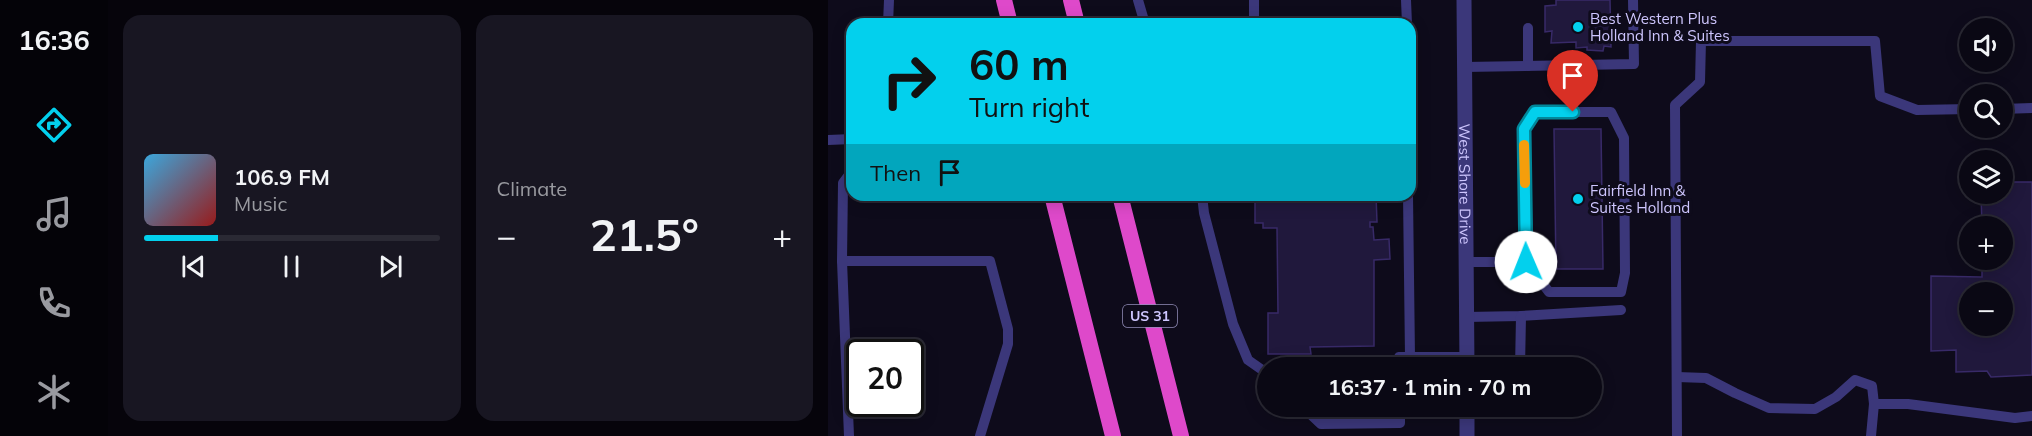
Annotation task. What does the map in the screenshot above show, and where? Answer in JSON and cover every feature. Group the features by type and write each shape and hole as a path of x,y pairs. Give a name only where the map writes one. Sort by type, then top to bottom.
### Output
{"highway":[{"path":"1004,0 1008,18"},
{"path":"1054,201 1113,436"},
{"name":"US 31","path":"1122,201 1181,436"}],"street":[{"name":"West Shore Drive","path":"1464,0 1467,357"},
{"path":"1467,417 1467,436"}],"lane":[{"path":"888,18 889,0"},
{"path":"1138,0 1142,18"},
{"path":"1254,0 1254,18"},
{"path":"1406,0 1407,18"},
{"path":"1464,67 1634,64 1633,0"},
{"path":"1528,28 1528,66"},
{"path":"1677,436 1675,105 1700,82 1701,40 1875,40 1880,96 1917,110 1959,109"},
{"path":"2013,109 2032,108"},
{"path":"1535,112 1611,112 1624,138 1625,273 1620,291 1549,291 1526,262 1524,129 1535,112"},
{"path":"828,140 846,139"},
{"path":"846,179 843,183 842,261 849,436"},
{"path":"1203,201 1233,324 1248,360 1257,367"},
{"path":"1408,201 1410,357"},
{"path":"842,261 990,261 1008,329 1008,344 980,436"},
{"path":"1465,262 1526,262"},
{"path":"1466,317 1621,310"},
{"path":"1520,357 1521,316"},
{"path":"1677,377 1706,378 1769,408 1815,409 1836,397 1855,380 1872,386 1874,404 1870,436"},
{"path":"1874,404 1908,404 2015,418 2032,416"},
{"path":"1314,417 1321,424 1333,424 1400,423 1400,417"}],"building":[{"name":"Best Western Plus Holland Inn & Suites","path":"1556,0 1610,0 1611,47 1604,46 1603,51 1587,50 1587,47 1576,48 1576,42 1551,43 1552,31 1545,32 1545,6 1556,5"},
{"name":"Fairfield Inn & Suites Holland","path":"1554,129 1601,129 1603,269 1556,269"},
{"path":"2013,182 2032,182 2032,375 1991,377 1987,371 1956,372 1956,350 1931,351 1931,276 1982,277 1982,270 2013,270 2013,216 1982,216 1981,204 2013,204"},
{"path":"1255,201 1376,201 1377,222 1370,222 1370,227 1373,227 1374,240 1389,239 1390,259 1374,260 1374,346 1310,347 1311,354 1268,354 1268,313 1278,313 1277,228 1263,228 1263,223 1255,223"}],"slow traffic":[{"path":"1524,145 1525,183"}],"place":[{"name":"Best Western Plus Holland Inn & Suites","path":"1578,27"},
{"name":"Fairfield Inn & Suites Holland","path":"1578,199"}],"route":[{"path":"1526,262 1524,129 1535,112 1573,112"}]}
